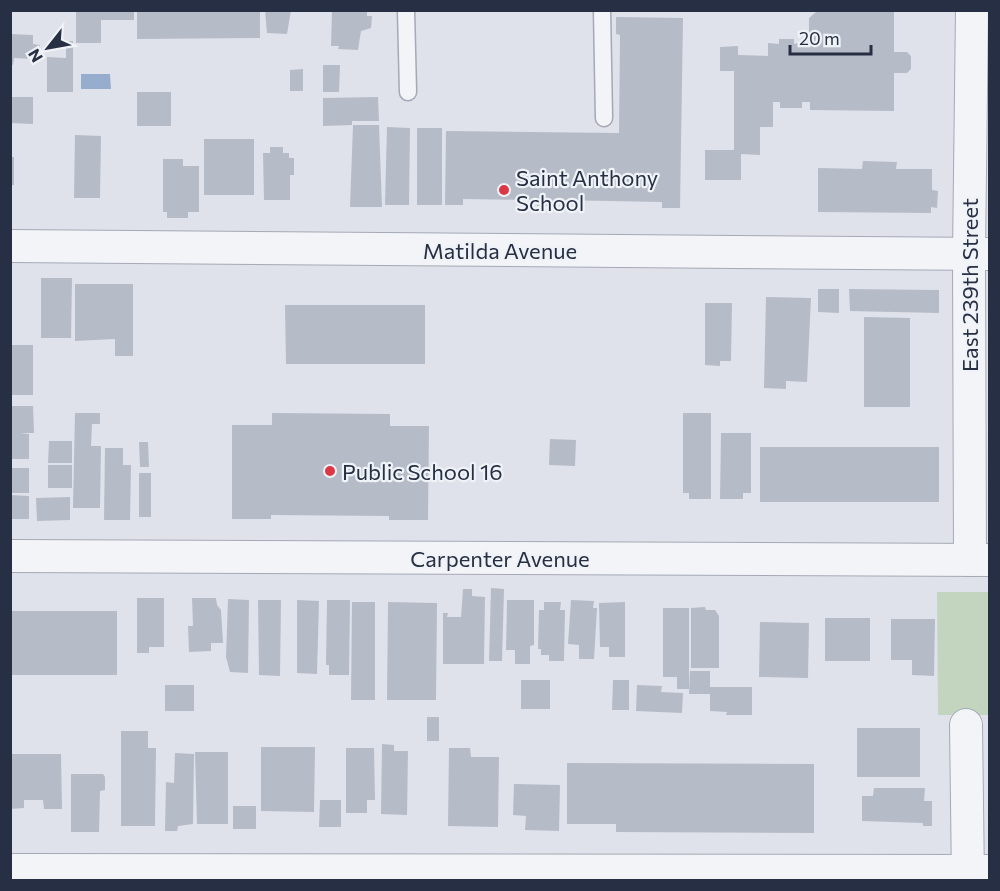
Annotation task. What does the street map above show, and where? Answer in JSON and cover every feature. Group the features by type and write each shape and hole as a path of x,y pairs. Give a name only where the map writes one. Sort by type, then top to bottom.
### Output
{"street":[{"name":"East 239th Street","path":"972,10 979,254 980,560"},
{"name":"Matilda Avenue","path":"10,246 979,254"},
{"name":"Carpenter Avenue","path":"10,556 980,560"},
{"path":"10,870 975,874 966,725"}],"lane":[{"path":"406,10 408,92"},
{"path":"602,10 604,118"}],"green space":[{"path":"937,592 989,592 989,715 938,715"}],"water":[{"path":"81,74 110,74 111,89 81,89"}],"building":[{"path":"76,10 134,10 134,20 101,20 101,43 76,43"},
{"path":"137,10 260,10 260,38 137,39"},
{"path":"265,10 291,10 287,34 267,33"},
{"path":"332,10 367,10 367,16 372,16 371,28 361,31 358,50 338,49 339,46 331,46"},
{"path":"816,12 894,12 894,52 907,52 911,56 911,69 907,73 894,73 894,111 810,110 810,102 802,102 802,108 780,108 780,102 773,102 773,127 760,127 760,155 741,154 741,180 705,180 705,150 734,150 734,71 720,71 720,47 738,46 738,55 768,56 768,43 779,44 779,39 794,39 794,44 803,39 809,39 809,18"},
{"path":"616,17 683,18 680,208 662,208 662,202 555,200 555,206 537,206 538,200 463,199 463,205 445,205 446,131 619,133 620,35 616,34"},
{"path":"10,34 33,35 33,44 40,45 39,56 33,55 32,59 14,58 13,65 10,65"},
{"path":"66,41 73,41 73,92 47,92 47,57 66,58"},
{"path":"323,65 340,65 339,92 323,92"},
{"path":"303,69 303,91 290,91 290,70"},
{"path":"137,92 171,92 171,126 137,126"},
{"path":"10,97 33,97 33,124 10,123"},
{"path":"378,97 379,121 352,121 352,125 323,126 323,98"},
{"path":"353,125 379,125 382,207 350,207"},
{"path":"387,127 410,128 409,205 385,205"},
{"path":"417,128 442,128 442,205 417,205"},
{"path":"75,135 101,136 100,198 74,198"},
{"path":"204,139 254,139 254,195 204,195"},
{"path":"270,147 283,147 283,153 289,153 289,158 294,158 294,175 290,175 290,200 264,200 263,153 270,153"},
{"path":"10,157 14,157 14,185 10,185"},
{"path":"163,159 183,159 183,166 199,166 199,212 188,212 188,218 167,218 167,212 163,212"},
{"path":"863,161 897,162 896,169 932,169 932,190 938,191 937,208 931,207 931,213 818,212 818,168 862,169"},
{"path":"41,278 72,278 71,338 41,338"},
{"path":"75,284 133,284 133,356 115,356 115,339 75,341"},
{"path":"818,289 839,289 839,313 818,312"},
{"path":"849,289 939,290 939,313 850,311"},
{"path":"766,297 811,298 807,382 786,381 786,389 764,388"},
{"path":"705,303 732,303 731,361 720,361 720,366 705,365"},
{"path":"285,305 425,305 425,364 286,364"},
{"path":"864,317 910,318 910,407 864,407"},
{"path":"10,345 33,345 33,395 10,395"},
{"path":"10,406 33,406 34,433 20,433 29,434 29,459 10,459"},
{"path":"75,413 100,413 100,424 92,424 91,446 101,446 100,508 73,508"},
{"name":"Public School 16","path":"272,413 390,414 390,426 429,426 428,520 389,520 389,516 271,515 271,519 232,519 232,425 272,425"},
{"path":"683,413 711,413 711,499 689,499 689,493 683,493"},
{"path":"721,433 751,433 751,493 743,493 743,499 720,499"},
{"path":"550,439 576,440 575,466 549,465"},
{"path":"49,441 72,441 72,463 48,463"},
{"path":"139,442 148,442 149,467 140,467"},
{"path":"760,447 939,447 939,502 760,502"},
{"path":"105,448 123,448 123,465 131,465 130,520 104,520"},
{"path":"48,465 72,465 72,488 48,488"},
{"path":"10,468 29,468 29,493 10,493"},
{"path":"139,473 151,473 151,517 139,517"},
{"path":"10,495 29,496 29,519 10,519"},
{"path":"70,497 70,520 37,521 36,498"},
{"path":"491,588 504,589 502,661 489,661"},
{"path":"463,589 472,589 472,596 485,597 484,664 443,664 443,613 448,613 447,617 461,617"},
{"path":"137,598 164,598 164,647 149,647 149,653 137,653"},
{"path":"192,598 216,598 221,610 223,643 211,643 211,651 189,652 188,626 193,626"},
{"path":"228,599 249,600 248,673 230,672 226,657"},
{"path":"258,600 281,600 280,676 259,675"},
{"path":"297,600 319,601 317,674 297,673"},
{"path":"327,600 350,600 349,675 329,675 329,665 326,665"},
{"path":"507,600 534,600 534,645 530,646 530,664 515,664 515,650 506,650"},
{"path":"571,600 594,601 593,608 597,608 594,659 579,659 579,645 568,644"},
{"path":"352,602 375,602 375,700 351,700"},
{"path":"388,602 437,603 436,700 387,700"},
{"path":"544,602 561,602 560,610 565,610 564,661 549,661 549,655 541,655 541,649 538,649 539,610 544,610"},
{"path":"625,602 625,657 609,657 609,647 600,647 599,603"},
{"path":"705,607 706,610 715,610 719,616 719,668 691,668 691,608"},
{"path":"663,608 689,608 689,689 677,689 677,677 663,677"},
{"path":"10,611 117,611 117,675 10,675"},
{"path":"825,618 870,618 870,661 825,661"},
{"path":"891,619 935,619 934,676 912,675 912,660 891,660"},
{"path":"760,622 809,623 808,678 759,677"},
{"path":"690,671 710,671 710,687 752,687 752,715 726,715 727,712 710,711 710,694 689,694"},
{"path":"521,680 550,680 550,709 521,709"},
{"path":"613,680 629,680 629,710 612,710"},
{"path":"165,685 194,685 194,711 165,711"},
{"path":"637,685 662,686 661,692 683,693 682,713 636,711"},
{"path":"427,717 439,717 439,741 427,741"},
{"path":"857,728 920,728 920,777 857,777"},
{"path":"121,731 148,731 148,748 156,748 155,826 121,826"},
{"path":"382,744 394,745 394,751 408,751 407,815 381,814"},
{"path":"261,747 315,747 314,812 261,811"},
{"path":"346,748 374,748 375,800 367,800 367,813 346,813"},
{"path":"449,748 470,748 471,757 499,757 498,827 448,826"},
{"path":"195,752 228,752 228,824 197,824"},
{"path":"175,753 194,754 193,824 178,826 177,831 165,831 166,782 174,783"},
{"path":"10,754 61,754 62,809 44,809 43,800 24,800 24,808 10,809"},
{"path":"567,763 814,764 814,833 616,832 616,824 567,824"},
{"path":"71,774 103,774 105,777 105,790 100,791 99,832 71,832"},
{"path":"514,784 560,785 559,831 525,830 526,816 513,815"},
{"path":"874,788 925,788 924,801 932,801 932,826 923,826 923,823 862,821 862,796 873,796"},
{"path":"320,800 341,800 341,827 319,827"},
{"path":"233,806 256,806 256,829 233,829"}],"place":[{"name":"Saint Anthony School","path":"504,190"},
{"name":"Public School 16","path":"330,471"}]}
